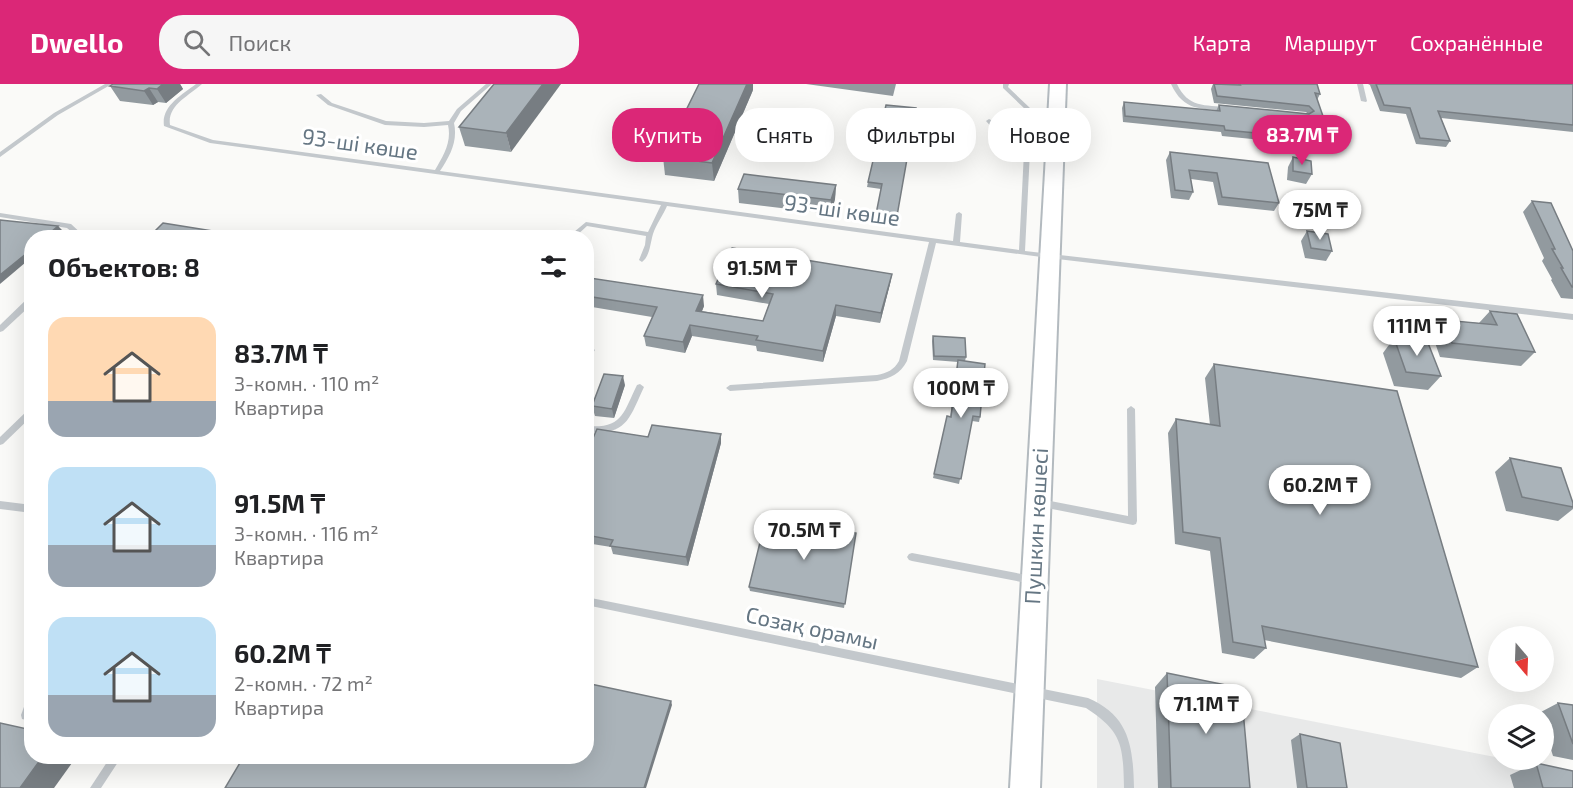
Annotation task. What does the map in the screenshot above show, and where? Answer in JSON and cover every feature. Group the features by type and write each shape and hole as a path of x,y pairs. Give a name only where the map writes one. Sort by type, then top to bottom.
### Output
{"main road":[{"name":"Пушкин көшесі","path":"1057,108 1058,84"},
{"name":"Пушкин көшесі","path":"1025,788 1054,162"}],"lane":[{"path":"0,155 56,114 109,84"},
{"name":"93-ші көше","path":"199,84 166,112 165,120 167,126 212,142 1049,256 1573,317"},
{"path":"436,173 449,152 454,132 452,123 459,110 489,84"},
{"path":"1006,84 1005,87 1027,108"},
{"path":"1174,84 1178,97 1194,105 1240,110"},
{"path":"1360,84 1364,101"},
{"path":"319,95 330,104 385,123 424,125 452,123"},
{"path":"1022,252 1026,162"},
{"path":"642,260 650,234 665,204"},
{"path":"956,243 959,214"},
{"path":"0,215 69,226 74,230"},
{"path":"579,230 586,224 650,234"},
{"path":"730,388 877,378 889,376 898,370 903,361 933,240"},
{"path":"0,329 24,306"},
{"path":"594,429 610,430 621,424 640,387"},
{"path":"1037,503 1133,521 1131,409"},
{"path":"0,442 24,419"},
{"path":"0,505 24,508"},
{"path":"912,557 1034,581"},
{"name":"Созақ орамы","path":"594,604 1029,693 1088,703 1108,715 1124,735 1128,754 1129,788"},
{"path":"95,788 112,764"}],"shaded area":[{"path":"1097,679 1488,756 1488,770 1525,770 1567,788 1097,788"}],"building":[{"path":"113,84 163,84 157,89 149,88 144,91 110,86"},
{"path":"494,84 543,84 506,133 459,127"},
{"path":"699,84 747,84 723,138 723,108 687,108"},
{"path":"1214,84 1317,84 1320,94 1315,93 1325,122 1330,123 1337,141 1225,130 1224,126 1125,116 1124,102 1220,111 1219,105 1309,114 1314,111 1309,106 1217,96"},
{"path":"1376,84 1573,84 1573,125 1438,111 1450,141 1420,138 1410,108 1384,105"},
{"path":"886,105 916,108 885,108"},
{"path":"1170,152 1268,163 1279,203 1222,197 1217,173 1189,170 1193,192 1175,190"},
{"path":"1293,157 1311,161 1312,174 1293,171"},
{"path":"873,162 906,162 897,216 876,214 882,184 868,182"},
{"path":"744,174 836,185 831,200 738,189"},
{"path":"1532,201 1551,203 1573,251 1573,287 1561,268 1563,268 1552,249 1555,249"},
{"path":"0,220 58,226 53,230 24,230 24,256 0,275"},
{"path":"163,223 207,230 156,230"},
{"path":"1307,231 1328,234 1332,251 1311,248"},
{"path":"732,248 892,274 881,313 836,305 823,351 756,340 758,336 690,325 683,342 644,336 657,307 594,297 594,279 703,295 696,311 763,321 773,294 716,284"},
{"path":"1490,311 1517,314 1535,352 1452,343 1444,320 1497,325"},
{"path":"933,336 965,338 966,357 934,356"},
{"path":"1394,338 1428,343 1441,376 1406,372"},
{"path":"958,360 985,364 980,417 973,416 961,479 934,474 947,416 951,417"},
{"path":"1214,364 1397,391 1478,667 1262,626 1266,648 1233,642 1220,538 1183,532 1176,419 1220,426"},
{"path":"604,374 623,376 612,409 594,406"},
{"path":"652,425 721,434 686,557 610,546 613,540 594,536 594,436 597,429 648,437"},
{"path":"1510,458 1561,468 1573,507 1522,497"},
{"path":"766,518 856,533 845,604 749,587"},
{"path":"1167,673 1241,688 1250,788 1171,788"},
{"path":"594,685 671,701 644,788 225,788 239,764 594,764"},
{"path":"1558,703 1573,705 1573,744"},
{"path":"0,723 24,728 24,764 37,764 20,788 0,788"},
{"path":"1300,734 1340,743 1347,788 1307,788"},
{"path":"1554,767 1573,771 1573,788 1543,788 1538,770 1554,770"}]}
